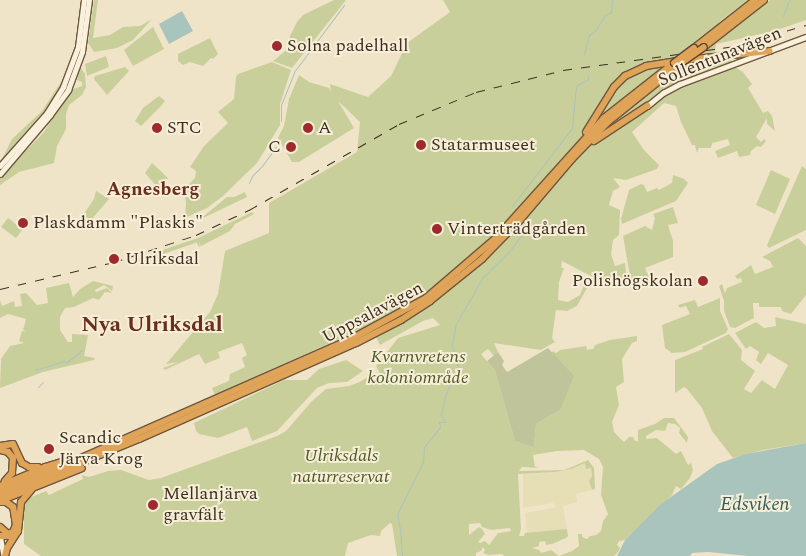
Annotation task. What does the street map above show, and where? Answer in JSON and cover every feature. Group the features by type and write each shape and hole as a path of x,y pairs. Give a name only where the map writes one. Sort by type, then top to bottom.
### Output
{"highway":[{"name":"Uppsalavägen","path":"0,491 99,450 354,338 426,298 496,238 604,118 755,0"},
{"name":"Uppsalavägen","path":"0,496 139,439 356,343 402,320 430,301 502,240 572,159 608,122 764,0"},
{"path":"577,146 614,87 630,72 651,65 770,51"},
{"path":"734,54 741,62"},
{"path":"572,159 607,131 647,106"},
{"path":"0,501 101,459 139,439"},
{"path":"0,485 12,472 13,462 0,450 12,444 18,458 24,465 45,466"},
{"path":"0,485 45,466 99,450"},
{"path":"5,556 9,544 18,530 21,502 28,493 37,487"},
{"path":"0,501 11,505 16,521 15,528 10,534 0,528"},
{"path":"0,536 11,537 18,530"}],"main road":[{"path":"0,166 57,98 76,55 84,0"},
{"path":"0,174 62,100 77,68 82,52 89,0"},
{"name":"Sollentunavägen","path":"647,106 663,93 806,37"},
{"path":"78,47 82,52"},
{"path":"76,55 82,52"},
{"path":"0,536 5,556"}],"shaded area":[{"path":"585,463 591,468 592,476 589,481 592,490 576,494 577,502 563,506 567,529 527,534 525,513 554,508 556,505 553,503 523,508 523,474 555,472"}],"green space":[{"path":"94,0 98,0 93,38 110,35 123,27 140,26 152,19 133,40 117,48 94,52 88,43"},
{"path":"334,0 346,0 292,68 273,61 289,48 290,36 303,15"},
{"path":"443,0 748,0 719,22 717,40 770,0 806,0 806,20 774,31 716,44 714,58 730,58 732,63 716,68 713,67 711,76 735,67 743,72 752,84 748,88 763,113 768,111 772,116 775,131 767,124 767,118 756,137 761,142 764,139 766,141 761,147 757,146 751,151 750,155 739,157 737,151 718,158 715,151 730,145 728,139 712,143 711,148 699,148 697,153 695,145 692,145 681,122 676,106 664,103 632,132 644,150 659,165 657,169 626,180 613,178 620,187 613,191 609,205 620,210 619,235 613,240 611,254 615,266 625,263 627,283 614,288 562,261 561,268 564,268 559,282 558,300 568,302 580,295 585,283 588,286 577,306 567,311 556,310 552,338 555,342 541,350 494,343 498,352 494,356 488,349 481,354 495,371 515,441 534,446 536,424 560,410 538,370 553,351 556,353 560,350 586,346 587,350 593,349 595,345 610,340 637,336 637,341 632,343 622,359 624,382 616,387 619,405 612,422 614,432 624,442 629,437 633,437 635,441 638,441 638,430 655,424 664,418 674,418 688,437 687,443 679,433 680,428 675,424 668,423 665,431 656,430 646,436 646,439 657,438 676,454 681,451 688,465 691,463 693,470 690,478 681,489 676,486 672,495 664,503 625,540 619,541 617,545 620,548 614,556 559,556 504,556 502,554 488,555 483,553 485,550 483,547 481,551 476,553 476,556 397,556 392,524 390,523 381,531 380,536 371,535 348,543 345,556 41,556 24,544 24,508 26,501 31,497 46,491 49,495 83,479 82,475 89,477 108,471 121,470 149,480 161,478 277,436 286,431 312,401 326,389 349,386 369,376 379,385 385,383 376,366 398,338 440,325 433,318 423,321 380,345 370,325 215,395 212,388 229,381 230,374 245,367 242,358 247,355 242,343 218,352 220,358 205,364 199,354 165,370 163,368 179,362 166,364 210,312 218,294 225,251 269,233 269,203 357,152 360,122 338,101 354,128 299,162 292,162 278,138 284,126 289,99 299,75 309,82 329,88 331,92 330,84 368,97 391,76 407,43 450,12","holes":["584,450 599,459 603,467 601,495 608,514 603,521 601,531 596,535 590,536 587,539 582,537 582,534 578,534 579,546 572,551 559,556 551,550 541,553 539,550 532,548 539,546 539,542 545,541 546,545 566,538 568,536 567,529 525,533 524,536 519,536 521,529 518,474 555,472 571,469 585,463 586,469 591,468 592,476 589,481 592,490 595,489 594,468 588,460 565,470 519,471 522,467 539,468 535,467 533,455 557,451","480,523 482,527 491,530 510,528 511,531 498,533 489,545 485,541 480,543 478,542 485,534 482,529 479,527 469,535 469,524"]},
{"path":"153,27 164,49 133,66 124,50"},
{"path":"210,38 218,54 213,59 211,58 203,66 190,62 183,65 178,61 178,54"},
{"path":"106,56 109,67 87,76 85,64"},
{"path":"272,62 291,70 280,104 280,125 257,163 223,196 207,208 185,218 186,203 184,189 195,178 196,171 190,167 204,146 228,123 218,112 234,99 236,77 238,74"},
{"path":"80,67 85,74 86,87 82,95 69,105 66,114 66,129 57,146 54,163 19,172 0,185 0,178 43,133 73,89 82,86 82,82 77,80"},
{"path":"125,67 129,71 107,95 94,79 95,76"},
{"path":"61,82 59,91 52,102 2,159 12,139 42,111"},
{"path":"159,96 165,101 141,126 135,121 143,108"},
{"path":"152,163 168,178 159,189 145,173"},
{"path":"802,166 806,169 806,230 769,248 767,245"},
{"path":"771,170 790,179 775,214 756,205"},
{"path":"673,175 684,179 688,183 676,201 622,224 621,219 629,190 641,184 644,185 647,192 657,188 659,190 672,183"},
{"path":"96,191 109,199 91,220 83,215 94,199"},
{"path":"245,192 247,197 199,220 227,197 234,197"},
{"path":"673,207 678,223 668,225 673,241 673,257 645,268 647,273 651,272 652,275 632,287 623,236 645,226 652,230 655,218 653,214"},
{"path":"252,212 254,214 235,224 230,231 201,246 198,242 146,260 137,262 133,260 198,238"},
{"path":"23,217 28,217 30,220 16,238 1,227 8,218 17,225"},
{"path":"798,238 806,246 806,295 791,314 782,311 781,307 759,307 759,303 753,303 754,318 735,328 730,327 724,311 724,301 719,286 722,284 725,293 727,288 742,282 741,278 737,279 735,276 751,265 755,274 773,267 770,261 762,257"},
{"path":"93,281 113,286 112,291 104,285 95,290 96,292 107,288 112,293 105,292 99,300 93,298 74,307 65,308 60,317 60,330 68,342 72,342 72,334 88,335 84,356 95,358 94,360 43,372 0,388 1,359 10,346 24,343 19,341 22,331 26,332 23,330 26,319 8,314 0,318 0,300 2,306 14,301 15,307 22,306 20,294 26,293 37,305 48,303 46,288 69,283 73,297 80,289"},
{"path":"720,298 720,311 728,329 726,333 685,352 672,353 665,348 662,325 690,314 686,306 680,308 678,305 695,300 698,307"},
{"path":"775,317 806,324 806,443 763,450 733,458 712,431 702,408 687,389 684,387 675,393 675,360 703,349 702,347 729,334 742,350 741,360 755,371 744,389 751,393 762,380 775,389 788,365 768,353 761,364 756,360 759,352 750,346 746,349 735,333 756,322 764,328 776,326"},
{"path":"548,348 574,376 560,410 536,424 534,447 515,441 495,371 487,361 498,352 504,361 502,365 507,372"},
{"path":"346,360 363,371 347,382 329,383 317,388 277,431 252,441 247,427 218,438 199,434 196,431 194,423 284,380 307,380 319,369"}],"water":[{"path":"182,11 193,31 169,44 159,24"},
{"name":"Edsviken","path":"806,443 806,556 748,556 708,552 692,553 690,556 617,556 625,540 661,504 717,464 746,454"}],"waterway":[{"path":"584,54 589,35 595,31 605,15 611,12 612,0"},
{"path":"783,16 789,0"},
{"path":"281,121 281,105 294,72 344,5"},
{"path":"512,206 572,128 576,86 588,79 588,76"},
{"path":"249,183 252,176 276,147"},
{"path":"457,322 483,277 508,253 531,222"},
{"path":"197,242 199,246"},
{"path":"402,556 397,514 423,462 424,447 440,427 439,422 445,422 441,414 445,396 451,382 459,371 452,344 456,324"},
{"path":"45,367 64,361 66,363 82,350"},
{"path":"35,370 44,367"},
{"path":"38,387 43,382"}],"railway":[{"path":"0,289 114,262 196,235 249,210 399,124 476,92 563,70 735,46 806,25"}],"place":[{"name":"Solna padelhall","path":"277,46"},
{"name":"STC","path":"157,128"},
{"name":"A","path":"308,128"},
{"name":"Statarmuseet","path":"421,145"},
{"name":"C","path":"291,147"},
{"name":"Plaskdamm \"Plaskis\"","path":"23,223"},
{"name":"Vinterträdgården","path":"437,229"},
{"name":"Ulriksdal","path":"114,259"},
{"name":"Polishögskolan","path":"703,281"},
{"name":"Scandic Järva Krog","path":"49,449"},
{"name":"Mellanjärva gravfält","path":"153,505"}],"district":[{"name":"Agnesberg","path":"153,190"},
{"name":"Nya Ulriksdal","path":"152,325"}],"park label":[{"name":"Kvarnvretens koloniområde","path":"418,368"},
{"name":"Ulriksdals naturreservat","path":"341,467"}]}
